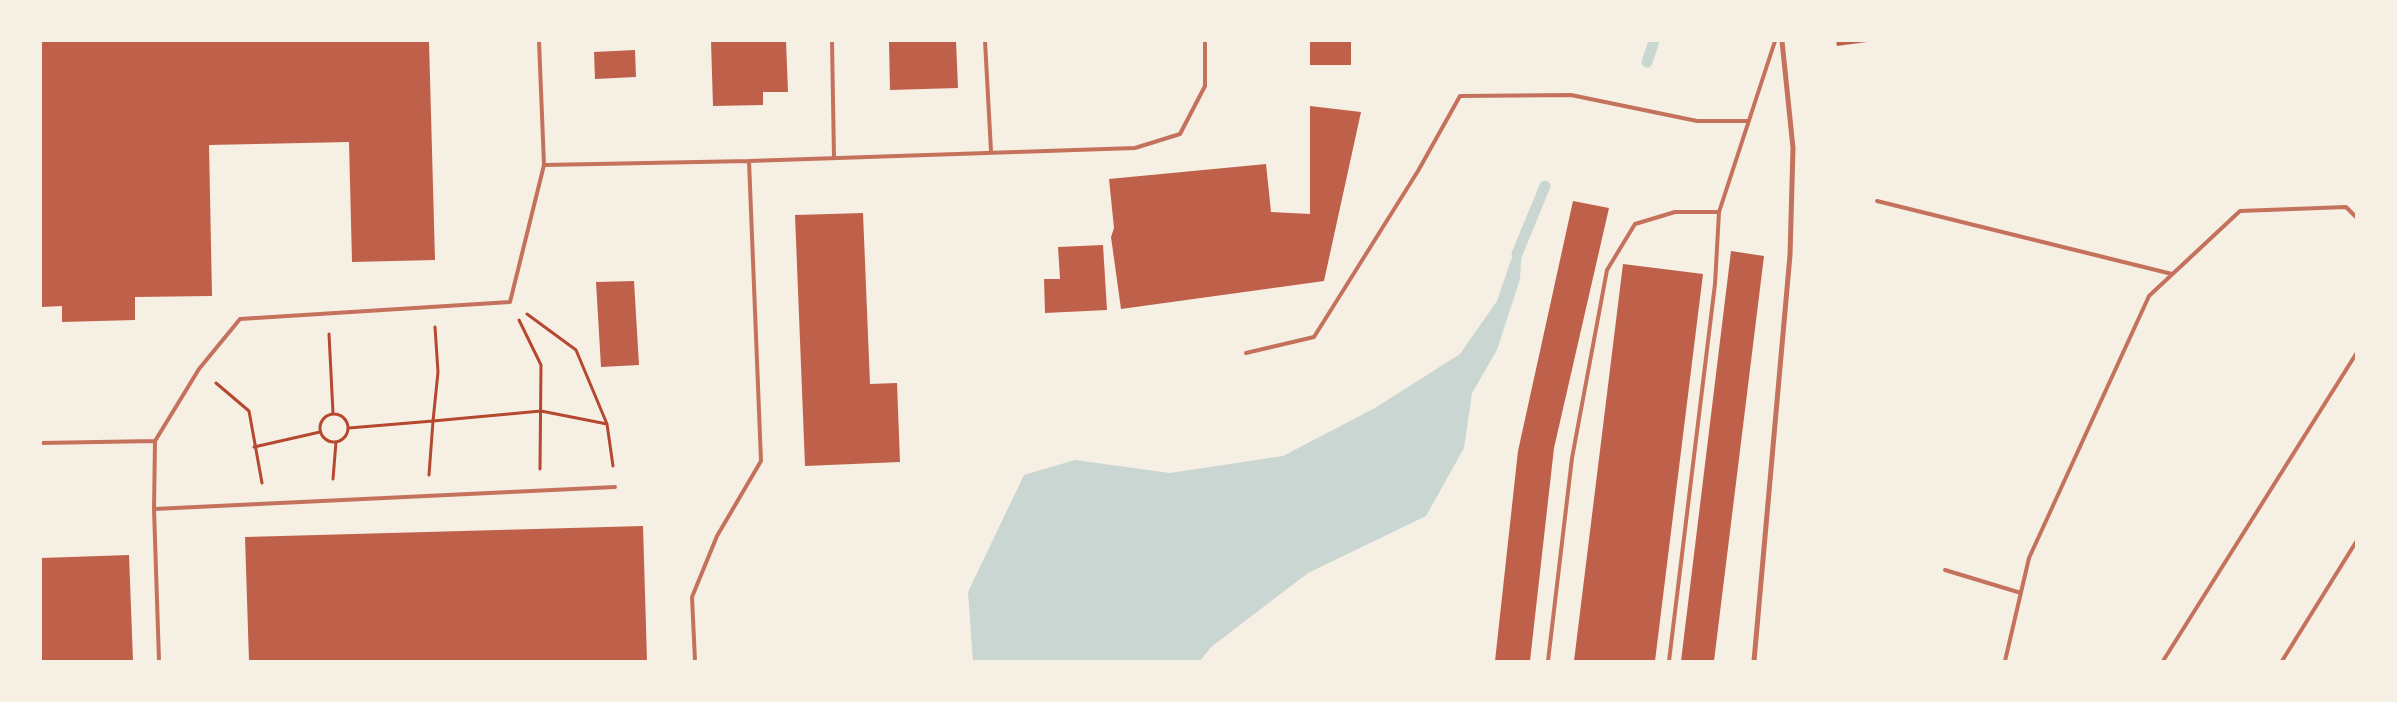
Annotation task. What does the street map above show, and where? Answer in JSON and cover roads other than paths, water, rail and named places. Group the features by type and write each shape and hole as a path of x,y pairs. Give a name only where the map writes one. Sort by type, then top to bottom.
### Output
{"street":[{"path":"1754,661 1790,255 1793,148 1782,41"}],"lane":[{"path":"159,661 154,509 155,441 199,369 240,319 510,302 544,165 539,41"},
{"path":"832,41 834,158"},
{"path":"985,41 991,151"},
{"path":"544,165 749,161 991,151 1135,148 1180,134 1205,86 1205,41"},
{"path":"1669,661 1715,284 1719,212 1775,41"},
{"path":"1246,353 1314,337 1418,171 1460,96 1571,95 1696,121 1749,121"},
{"path":"695,661 692,597 717,536 761,461 749,161"},
{"path":"1877,201 2172,274"},
{"path":"2005,661 2029,558 2149,296 2240,210 2346,207 2356,217"},
{"path":"1548,661 1572,458 1607,270 1635,224 1675,212 1719,212"},
{"path":"2163,661 2356,354"},
{"path":"41,443 155,441"},
{"path":"154,509 615,487"},
{"path":"2282,661 2356,542"},
{"path":"1945,570 2021,593"}],"waterway":[{"path":"1647,62 1654,41"},
{"path":"1517,254 1545,186"}]}
